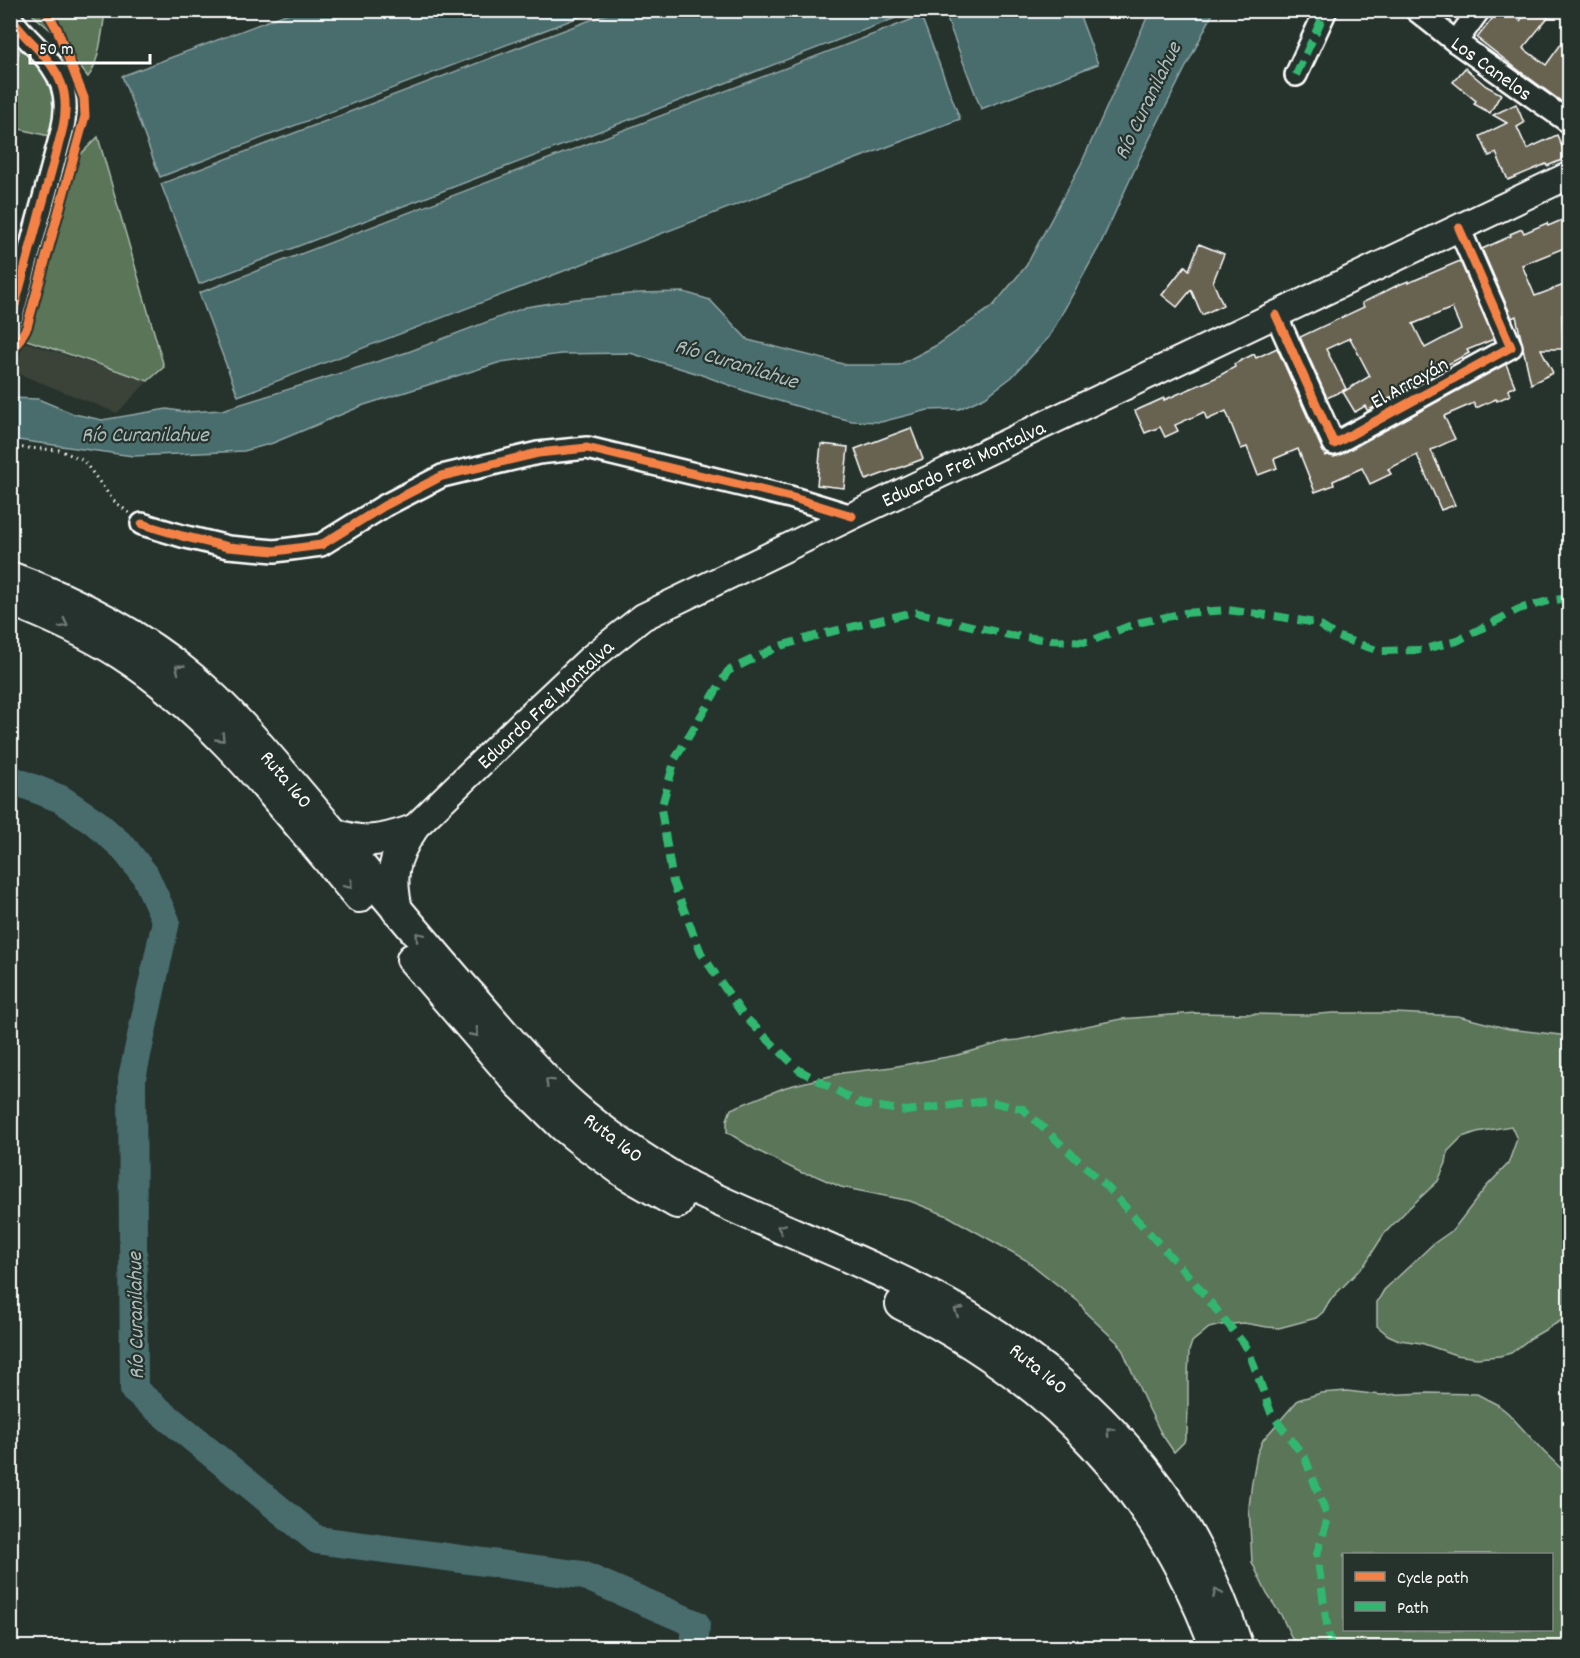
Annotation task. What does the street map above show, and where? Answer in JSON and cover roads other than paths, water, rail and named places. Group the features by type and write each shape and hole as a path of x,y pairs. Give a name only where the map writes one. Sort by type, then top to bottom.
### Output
{"highway":[{"name":"Ruta 160","path":"10,576 67,600 134,635 192,678 218,702 249,734 397,910 526,1058 571,1104 613,1139 690,1187 893,1277 948,1305 1026,1356 1080,1401 1133,1456 1158,1486 1173,1509 1206,1569 1238,1647"},
{"name":"Ruta 160","path":"10,600 58,620 121,654 183,702 268,789 518,1082 584,1143 628,1175 682,1205 924,1315 988,1354 1031,1386 1101,1451 1154,1521 1189,1582 1216,1647"},
{"path":"333,833 369,841 411,831"},
{"path":"397,910 393,890 394,866 398,853 411,831"}],"main road":[{"name":"Eduardo Frei Montalva","path":"411,831 591,658 643,617 1569,175"}],"street":[{"path":"1296,75 1326,10"},
{"name":"Los Canelos","path":"1416,10 1456,42 1569,123"},
{"path":"1456,42 1479,10"},
{"path":"10,17 57,71 66,107 65,119 10,323"},
{"name":"El Arrayán","path":"1276,315 1334,444 1511,347 1459,228"},
{"path":"142,524 228,547 275,550 321,545 384,506 442,476 538,453 587,448 790,497 852,516"}],"water":[{"path":"294,11 595,11 160,177 122,76"},
{"path":"614,11 914,11 199,284 161,184"},
{"path":"944,11 1078,11 1098,64 981,109"},
{"path":"1150,11 1214,11 1139,160 1100,245 1049,337 1012,377 985,397 959,409 928,410 881,422 852,421 748,392 630,353 561,354 501,362 364,405 273,443 244,451 133,456 11,439 11,398 38,399 74,414 102,420 167,409 186,412 222,410 408,352 526,307 576,299 640,293 684,292 710,300 748,340 847,365 899,365 937,345 993,306 1026,266 1081,164"},
{"path":"921,16 960,119 238,396 199,293"}],"waterway":[{"name":"Río Curanilahue","path":"10,779 61,799 95,822 123,847 145,875 166,921 132,1078 134,1390 317,1540 582,1575 696,1624 694,1648"}]}
